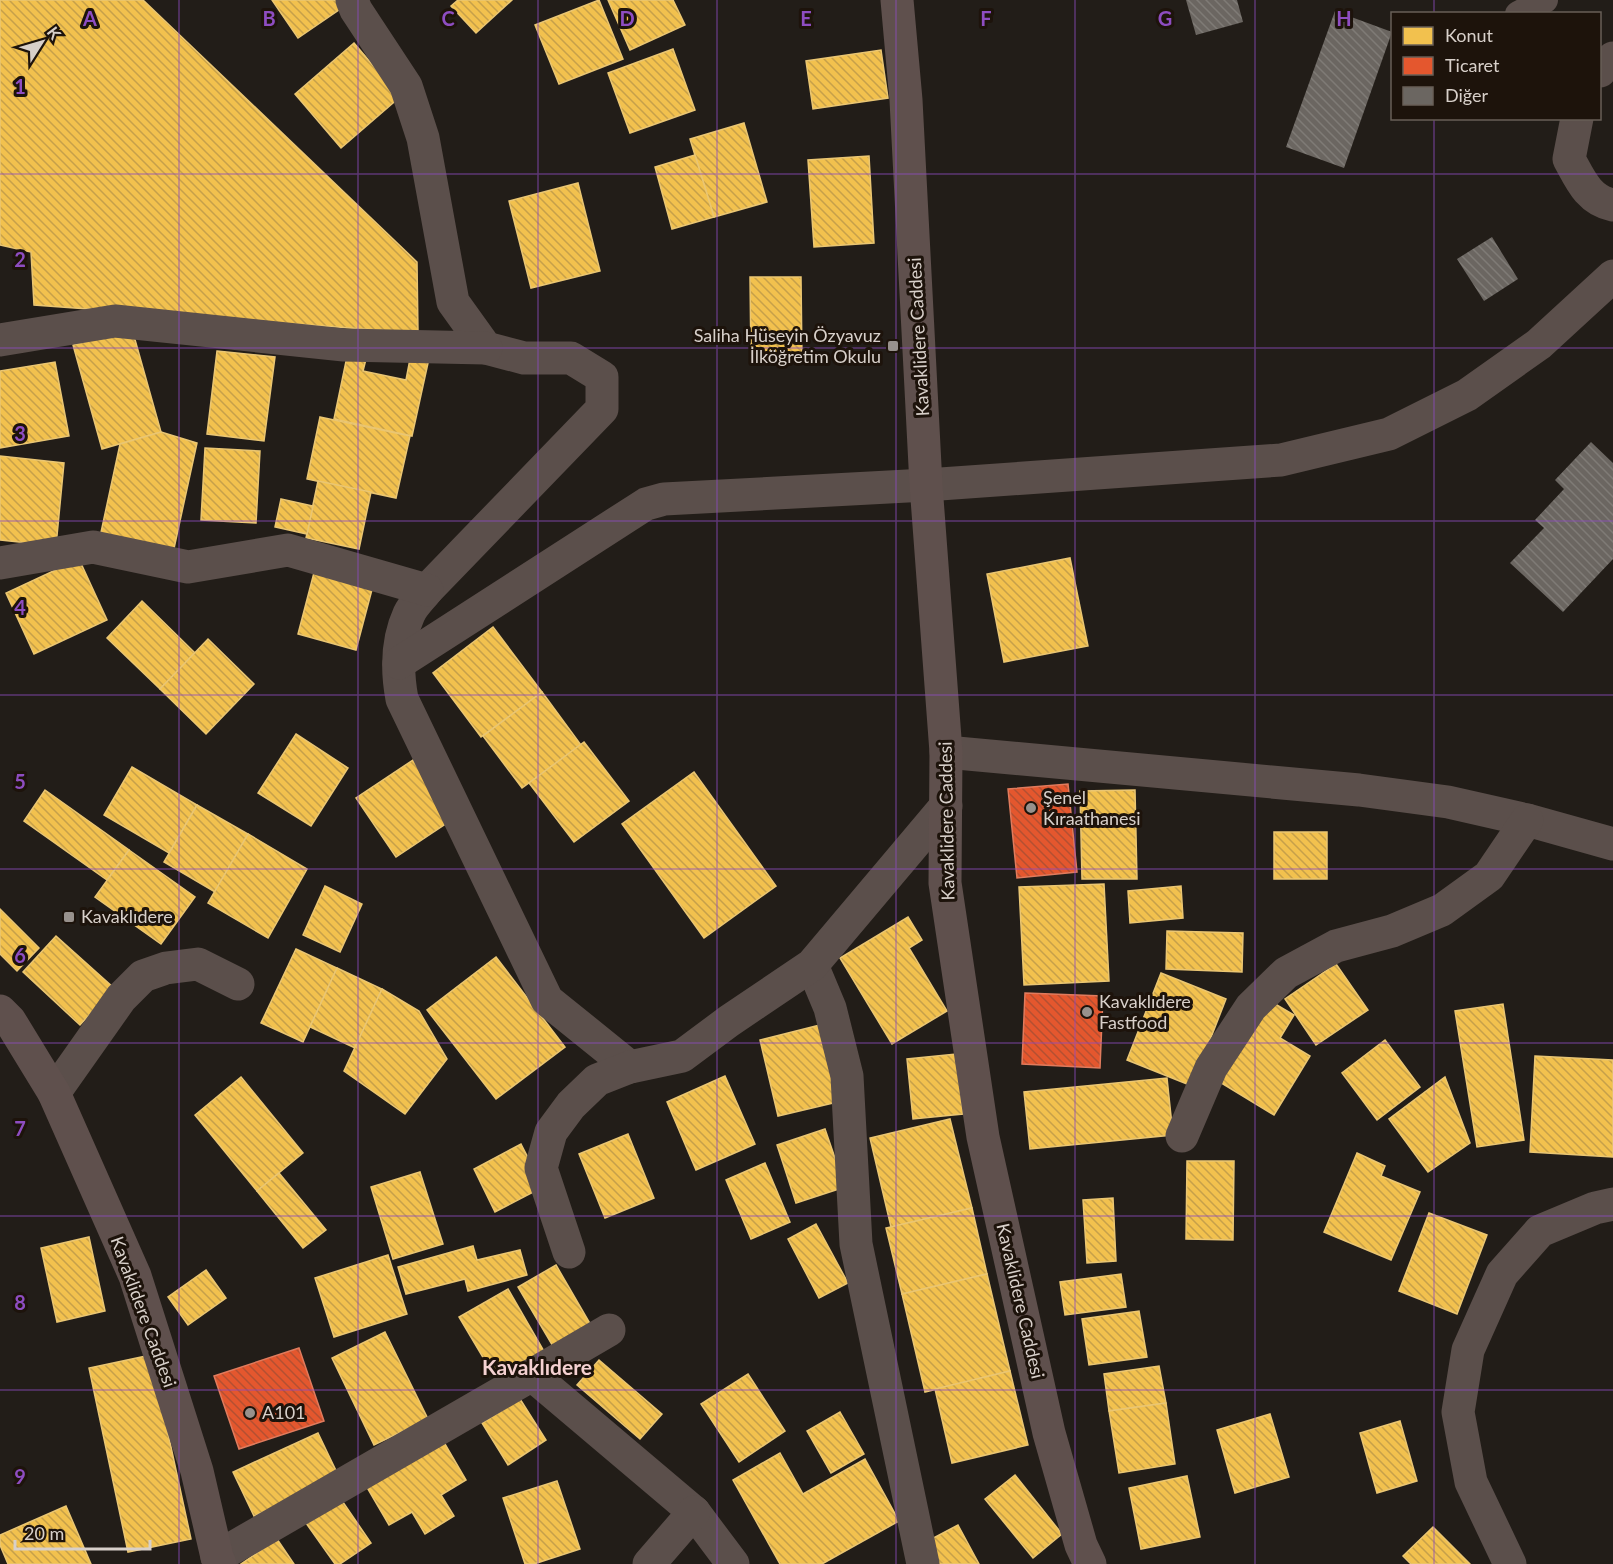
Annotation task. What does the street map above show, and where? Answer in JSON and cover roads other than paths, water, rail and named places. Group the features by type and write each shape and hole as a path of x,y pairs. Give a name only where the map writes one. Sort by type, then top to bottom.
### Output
{"street":[{"path":"352,0 406,86 423,138 453,302 486,348"},
{"name":"Kavaklidere Caddesi","path":"897,0 906,100 926,485 946,752 945,883 983,1137 1049,1433 1081,1545 1090,1564"},
{"path":"1601,69 1613,58"},
{"path":"1577,120 1569,159 1587,191 1613,205"},
{"path":"399,663 646,504 663,499 926,485 1281,460 1389,434 1467,395 1539,344 1613,276"},
{"path":"0,340 115,321 344,345 486,348 524,358 572,358 602,377 602,409 427,590 410,614 402,642 398,673 402,699 547,1000 630,1066"},
{"path":"0,563 93,547 189,567 288,550 427,590"},
{"path":"946,752 1359,790 1448,802 1527,820 1613,844"},
{"path":"569,1252 542,1168 551,1132 571,1105 597,1080 630,1066 682,1056 812,965 946,806"},
{"path":"1182,1136 1210,1068 1251,1007 1286,973 1336,946 1392,931 1442,910 1489,876 1527,820"},
{"path":"54,1093 121,998 143,976 166,968 198,964 238,984"},
{"path":"812,965 830,1008 847,1076 856,1244 923,1564"},
{"name":"Kavaklidere Caddesi","path":"0,1011 10,1021 54,1093 135,1276 197,1471 219,1561"},
{"path":"1510,1564 1471,1482 1458,1412 1468,1350 1502,1274 1540,1231 1595,1208 1613,1204"},
{"path":"219,1561 609,1330"},
{"path":"532,1375 694,1512 733,1564"},
{"path":"650,1564 694,1512"}],"lane":[{"path":"1522,12 1545,0"}],"place":[{"name":"Saliha Hüseyin Özyavuz İlköğretim Okulu","path":"893,346"},
{"name":"Şenel Kıraathanesi","path":"1031,808"},
{"name":"Kavaklıdere","path":"69,917"},
{"name":"Kavaklıdere Fastfood","path":"1087,1012"},
{"name":"A101","path":"250,1413"}],"district":[{"name":"Kavaklıdere","path":"537,1368"}]}
